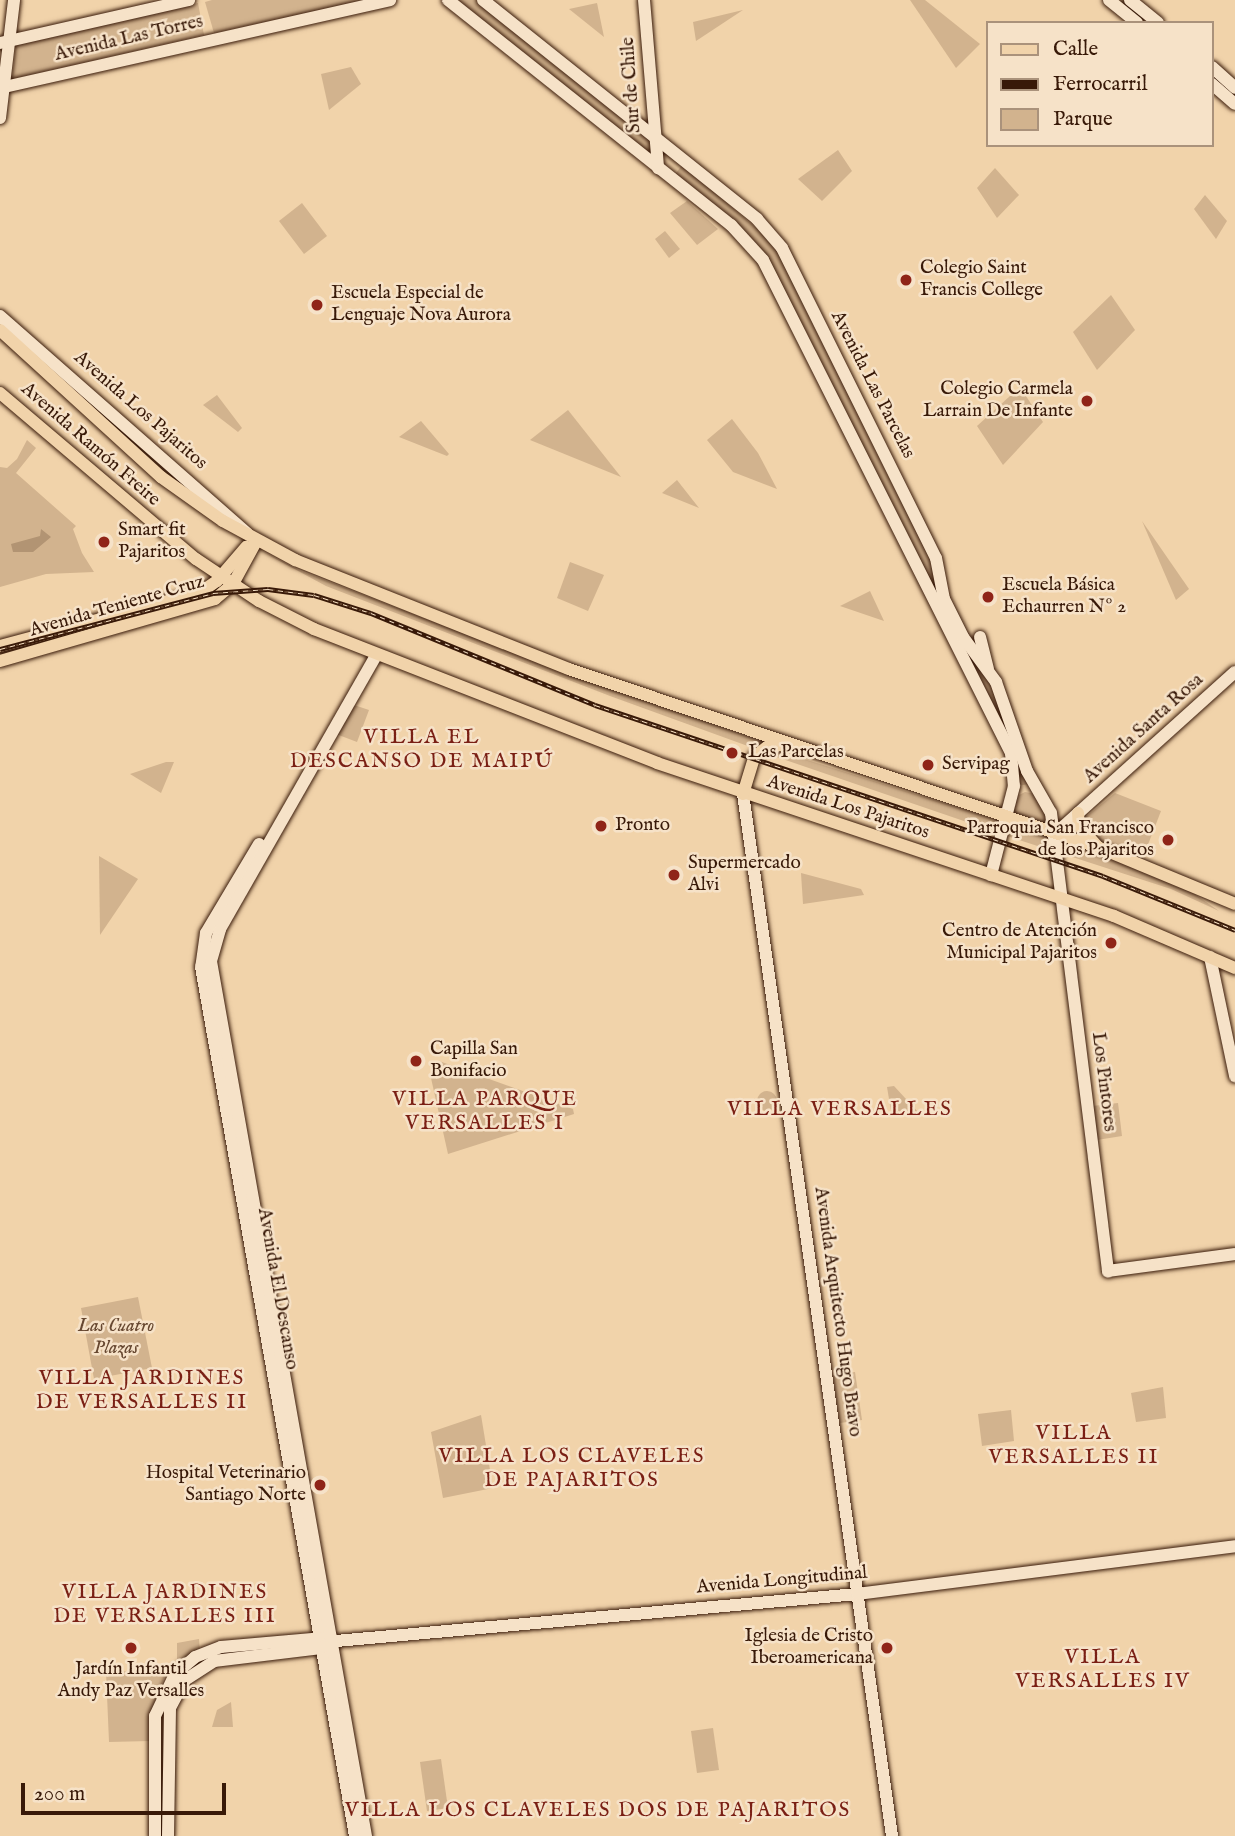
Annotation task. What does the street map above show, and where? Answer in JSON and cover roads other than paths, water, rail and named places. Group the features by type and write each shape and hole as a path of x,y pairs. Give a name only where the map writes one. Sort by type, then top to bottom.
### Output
{"main road":[{"name":"Avenida Los Pajaritos","path":"0,330 160,477 254,539 309,566 499,643 786,745 1100,849 1235,904"},
{"name":"Avenida Ramón Freire","path":"0,393 221,577"},
{"name":"Avenida Teniente Cruz","path":"0,646 190,596 221,577 254,539"},
{"name":"Avenida Teniente Cruz","path":"0,661 208,603 233,584 254,539"},
{"name":"Avenida Los Pajaritos","path":"221,577 294,620 376,655 743,794 1137,924 1235,968"},
{"path":"743,794 754,757 767,747 786,745"},
{"path":"1078,813 1079,826 1100,849"}],"street":[{"path":"0,118 4,42 14,0"},
{"name":"Avenida Las Torres","path":"4,42 189,0"},
{"name":"Avenida Las Torres","path":"2,88 390,0"},
{"path":"448,0 757,251 1011,753 1013,790 992,875"},
{"name":"Avenida Las Parcelas","path":"484,0 769,230 838,359 936,558 940,580 963,637 989,668 1027,771 1049,809 1055,834 1060,898"},
{"name":"Sur de Chile","path":"644,0 657,168"},
{"path":"1109,0 1135,21"},
{"path":"1130,0 1156,21"},
{"path":"1214,69 1235,88"},
{"path":"1214,86 1235,104"},
{"name":"Avenida Los Pajaritos","path":"0,316 254,539"},
{"path":"818,370 838,359"},
{"path":"926,583 940,580"},
{"path":"972,674 989,668 980,636"},
{"name":"Avenida El Descanso","path":"355,1836 211,961 220,929 376,655"},
{"name":"Avenida Santa Rosa","path":"1055,834 1235,672"},
{"path":"1013,790 1026,787 1039,792"},
{"name":"Avenida Arquitecto Hugo Bravo","path":"743,794 892,1836"},
{"path":"1049,809 1063,816 1078,813"},
{"name":"Los Pintores","path":"1060,898 1108,1271 1235,1254"},
{"path":"1210,957 1235,1076"},
{"name":"Avenida Longitudinal","path":"155,1836 155,1716 175,1674 195,1657 215,1648 323,1642 857,1594 1235,1546"},
{"name":"Avenida El Descanso","path":"323,1642 366,1836"},
{"name":"Avenida Longitudinal","path":"168,1836 166,1730 172,1701 181,1685 214,1661 323,1642"}],"railway":[{"path":"0,649 213,593 268,589 314,595 371,613 595,705 1103,876 1235,930"}],"place":[{"name":"Colegio Saint Francis College","path":"906,280"},
{"name":"Escuela Especial de Lenguaje Nova Aurora","path":"317,305"},
{"name":"Colegio Carmela Larrain De Infante","path":"1087,401"},
{"name":"Smart fit Pajaritos","path":"104,542"},
{"name":"Escuela Básica Echaurren Nº 2","path":"988,597"},
{"name":"Las Parcelas","path":"732,753"},
{"name":"Servipag","path":"928,765"},
{"name":"Pronto","path":"601,826"},
{"name":"Parroquia San Francisco de los Pajaritos","path":"1168,840"},
{"name":"Supermercado Alvi","path":"674,875"},
{"name":"Centro de Atención Municipal Pajaritos","path":"1111,943"},
{"name":"Capilla San Bonifacio","path":"416,1061"},
{"name":"Hospital Veterinario Santiago Norte","path":"320,1485"},
{"name":"Jardín Infantil Andy Paz Versalles","path":"131,1648"},
{"name":"Iglesia de Cristo Iberoamericana","path":"887,1648"}],"district":[{"name":"VILLA EL DESCANSO DE MAIPÚ","path":"422,750"},
{"name":"VILLA VERSALLES","path":"840,1110"},
{"name":"VILLA PARQUE VERSALLES I","path":"485,1112"},
{"name":"VILLA JARDINES DE VERSALLES II","path":"142,1391"},
{"name":"VILLA VERSALLES II","path":"1074,1446"},
{"name":"VILLA LOS CLAVELES DE PAJARITOS","path":"572,1469"},
{"name":"VILLA JARDINES DE VERSALLES III","path":"165,1605"},
{"name":"VILLA VERSALLES IV","path":"1103,1670"},
{"name":"VILLA LOS CLAVELES DOS DE PAJARITOS","path":"598,1811"}],"park label":[{"name":"Las Cuatro Plazas","path":"116,1338"}]}
